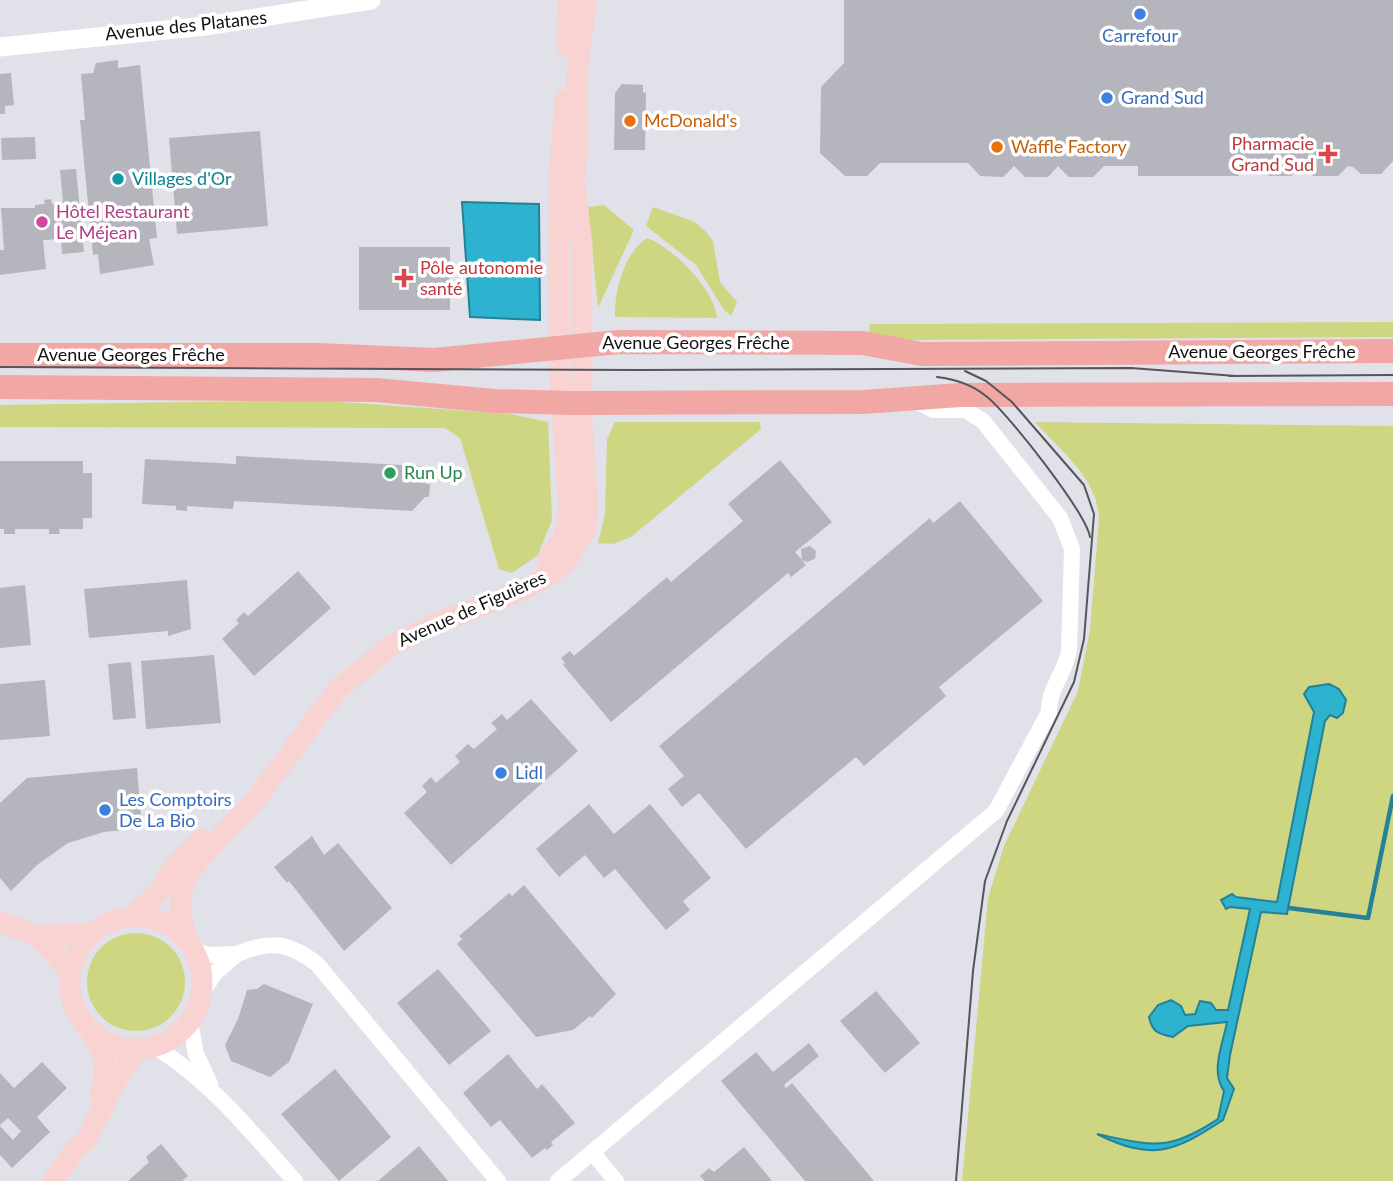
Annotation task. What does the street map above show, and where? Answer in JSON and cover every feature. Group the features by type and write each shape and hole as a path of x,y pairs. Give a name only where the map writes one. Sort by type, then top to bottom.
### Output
{"main road":[{"name":"Avenue de Figuières","path":"132,917 160,891 173,868 256,780 309,704 355,658 386,635 424,614 521,577 550,558 563,539 569,516 571,402 567,180 568,0"},
{"name":"Avenue de Figuières","path":"567,180 578,146 578,75 586,0"},
{"name":"Avenue Georges Frêche","path":"0,355 318,355 434,360 488,357 571,345 619,342 862,344 922,354 1393,351"},
{"name":"Avenue Georges Frêche","path":"0,387 376,390 494,401 571,402 782,403 960,395 1393,394"},
{"name":"Avenue de Figuières","path":"190,945 180,910 183,883 196,863 253,803 338,689 392,645 443,620 526,589 565,562 588,523 571,402"},
{"path":"52,1181 78,1146 85,1142 121,1071 147,1048 177,1034 190,1021 201,994 201,971 190,945 170,927 152,919 132,917 114,922 92,934 74,960 71,976 76,1010 105,1054 105,1080 76,1139 78,1146"},
{"path":"0,922 35,935 92,934"},
{"path":"35,935 56,954 71,976"},
{"path":"91,1031 107,1042 147,1048"}],"street":[{"name":"Avenue des Platanes","path":"0,47 205,26 367,0"},
{"path":"558,1181 996,811 1049,712 1049,704 1067,665 1069,651 1072,549 1069,535 1060,518 983,421 965,410 934,410 909,398"},
{"path":"201,994 215,973 237,954 251,948 284,944 317,964 498,1181"},
{"path":"190,945 208,955 237,954"},
{"path":"190,1021 196,1054 212,1090"},
{"path":"147,1048 183,1064 212,1090 295,1181"},
{"path":"592,1152 616,1181"}],"green space":[{"path":"604,205 634,230 598,308 588,207"},
{"path":"653,207 695,222 713,241 720,282 737,302 731,316 724,310 696,265 646,226"},
{"path":"647,238 668,250 691,270 709,295 717,318 615,317 616,296 622,274 632,253"},
{"path":"1393,322 1393,337 910,340 869,335 870,324"},
{"path":"313,400 510,414 548,422 552,520 538,555 512,573 499,569 460,438 445,428 0,427 0,405"},
{"path":"615,422 760,422 761,429 631,537 613,544 598,543 605,514 607,439"},
{"path":"1035,422 1393,426 1393,1181 962,1181 988,898 1004,846 1078,691 1090,630 1099,518 1097,504 1092,490 1076,466"},
{"path":"136,933 155,937 171,947 181,963 185,982 181,1001 171,1017 155,1027 136,1031 117,1027 101,1017 91,1001 87,982 91,963 101,947 117,937"}],"water":[{"path":"462,202 539,204 540,320 470,317"},
{"path":"1329,684 1339,689 1346,700 1343,713 1337,718 1330,715 1325,721 1287,914 1261,912 1230,1055 1227,1078 1234,1089 1223,1120 1190,1140 1162,1150 1133,1148 1097,1134 1160,1143 1186,1137 1218,1119 1224,1091 1218,1075 1218,1066 1227,1022 1188,1026 1173,1037 1156,1031 1149,1017 1158,1005 1171,1000 1181,1006 1185,1015 1195,1014 1200,1001 1211,1003 1216,1010 1228,1010 1250,909 1226,909 1221,900 1232,894 1236,897 1277,902 1314,712 1304,694 1309,687"}],"building":[{"name":"Grand Sud","path":"844,0 1393,0 1393,161 1381,174 1361,174 1348,166 1338,176 1313,176 1303,166 1291,176 1269,176 1259,165 1239,165 1239,176 1138,176 1138,166 1104,166 1093,177 1069,177 1058,166 1048,177 1025,177 1014,166 1003,177 980,176 968,163 880,163 867,176 845,176 820,153 821,87 844,63"},
{"name":"Villages d'Or","path":"118,60 118,68 140,65 157,238 149,239 154,265 100,274 98,254 93,255 80,120 85,120 81,74 93,73 96,63"},
{"path":"11,73 14,105 5,106 5,114 0,114 0,74"},
{"name":"McDonald's","path":"622,84 643,85 643,93 646,92 645,150 614,150 615,93"},
{"path":"260,131 268,226 177,234 169,138"},
{"path":"35,137 36,159 2,160 1,138"},
{"name":"Hôtel Restaurant Le Méjean","path":"76,169 84,252 62,254 61,239 43,240 46,269 0,275 0,250 4,250 1,208 35,208 35,205 45,204 44,200 51,199 52,204 63,202 60,170"},
{"name":"Pôle autonomie santé","path":"359,247 450,247 450,310 359,310"},
{"path":"236,456 421,466 427,472 429,497 425,497 412,511 234,501 233,509 187,506 187,511 176,510 176,506 142,504 145,459 236,464"},
{"path":"780,460 832,522 795,552 806,565 791,577 788,573 611,722 563,665 565,663 561,658 570,651 574,656 667,577 671,582 743,521 728,504"},
{"path":"0,461 83,461 83,473 92,473 92,518 83,518 83,529 59,529 60,534 49,534 49,529 15,529 15,534 4,534 4,529 0,529"},
{"path":"960,501 1043,601 939,687 946,696 864,766 856,757 746,849 699,793 682,807 668,789 684,776 659,746 930,518 933,523"},
{"path":"810,546 816,551 815,559 807,562 802,560 801,549"},
{"path":"298,571 331,608 254,676 222,639 239,623 236,620 244,612 248,616"},
{"path":"187,580 191,629 168,636 168,631 89,638 84,589"},
{"path":"25,585 31,645 0,648 0,588"},
{"path":"214,655 221,723 146,729 141,661"},
{"path":"131,662 136,718 113,720 108,664"},
{"path":"45,680 50,736 0,740 0,684"},
{"name":"Lidl","path":"531,699 578,751 451,865 404,813 427,792 422,786 431,777 436,783 460,762 455,756 468,744 474,749 497,729 491,723 502,714 507,720"},
{"path":"137,768 142,828 104,832 68,843 37,865 11,891 0,878 0,803 27,778"},
{"path":"589,804 614,834 650,804 711,878 683,901 690,910 666,930 615,869 604,878 585,855 559,877 536,849"},
{"path":"312,836 324,855 338,843 392,908 344,951 289,881 287,883 274,867"},
{"path":"524,885 616,994 592,1018 590,1016 573,1030 536,1037 457,944 462,939 459,936 509,893 512,896"},
{"path":"438,969 491,1031 449,1065 397,1003"},
{"path":"264,984 313,1004 289,1062 270,1077 231,1061 225,1045 238,1019 247,990 257,989"},
{"path":"876,991 920,1043 885,1073 840,1021"},
{"path":"809,1043 819,1056 784,1085 786,1088 792,1083 874,1181 805,1181 721,1081 756,1052 773,1072"},
{"path":"508,1054 537,1089 542,1084 575,1123 551,1142 553,1145 547,1150 545,1148 532,1158 500,1120 491,1127 463,1093"},
{"path":"42,1062 67,1088 37,1117 50,1132 12,1168 0,1155 0,1126 13,1140 21,1131 8,1118 0,1125 0,1073 14,1088"},
{"path":"335,1069 391,1137 339,1181 281,1114"},
{"path":"161,1144 188,1176 182,1181 128,1181 149,1162 146,1157"},
{"path":"419,1146 448,1181 378,1181"},
{"path":"744,1147 772,1181 705,1181 700,1176 709,1168 714,1172"}],"waterway":[{"path":"1289,908 1368,918 1393,796"}],"tram line":[{"path":"0,367 640,370 1131,368 1236,376"},
{"path":"956,1181 973,971 985,881 1007,821 1074,682 1084,639 1094,514 1084,485 1012,402 986,381 965,371"},
{"path":"1229,376 1393,375"},
{"path":"937,377 969,385 997,406 1061,486 1090,537"}],"place":[{"name":"Carrefour","path":"1140,14"},
{"name":"Grand Sud","path":"1107,98"},
{"name":"McDonald's","path":"630,121"},
{"name":"Waffle Factory","path":"997,147"},
{"name":"Pharmacie Grand Sud","path":"1328,154"},
{"name":"Villages d'Or","path":"118,179"},
{"name":"Hôtel Restaurant Le Méjean","path":"42,222"},
{"name":"Pôle autonomie santé","path":"404,278"},
{"name":"Run Up","path":"390,473"},
{"name":"Lidl","path":"501,773"},
{"name":"Les Comptoirs De La Bio","path":"105,810"}]}
